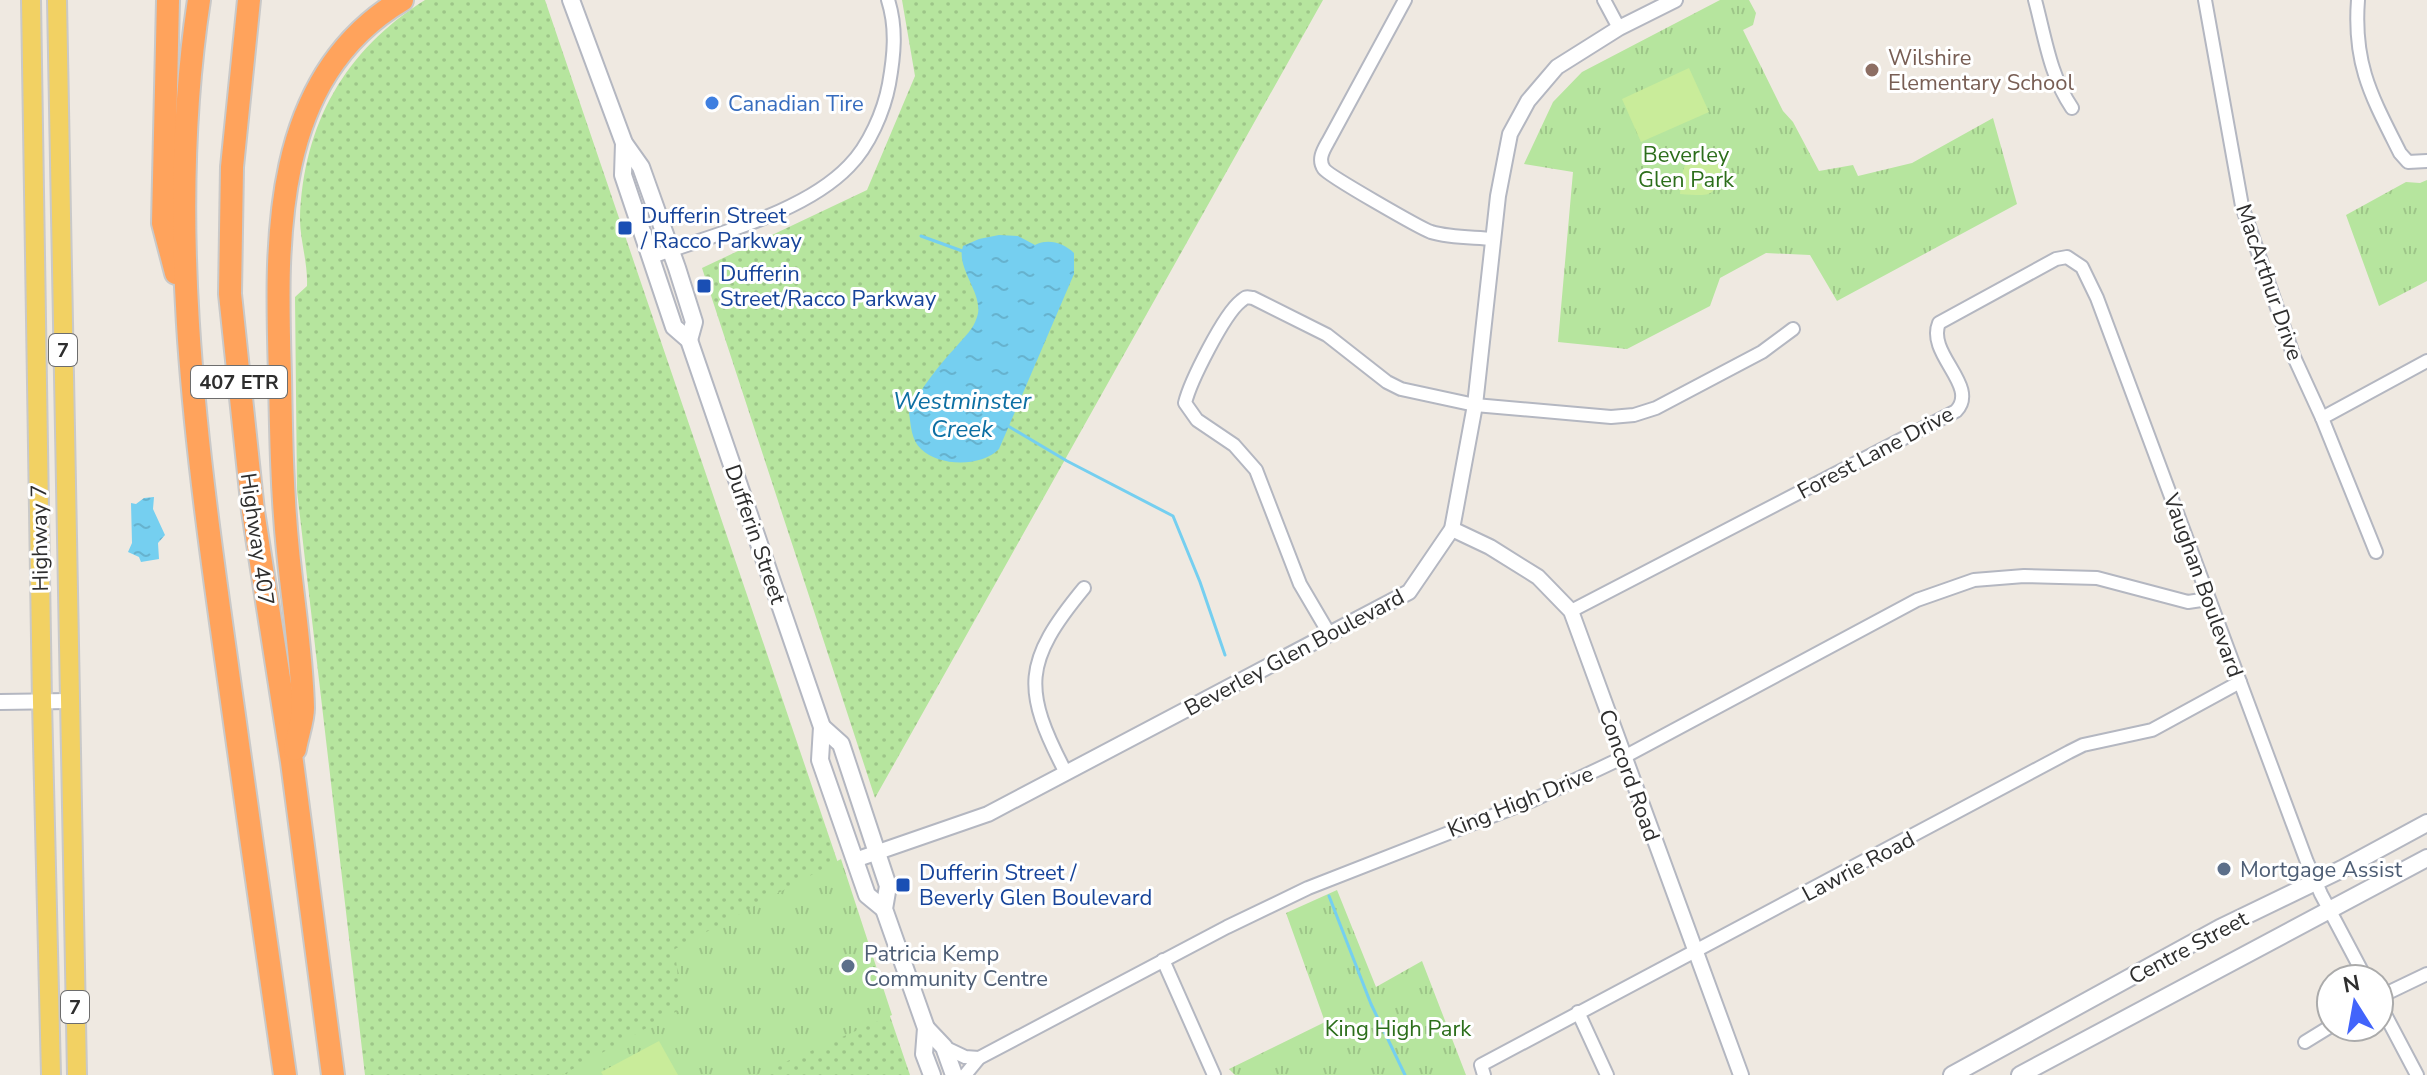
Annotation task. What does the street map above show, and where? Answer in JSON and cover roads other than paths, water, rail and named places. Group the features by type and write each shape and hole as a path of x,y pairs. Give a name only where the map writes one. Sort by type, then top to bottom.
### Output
{"highway":[{"path":"168,0 163,223 185,305"},
{"name":"407 ETR","path":"199,0 192,48 184,166 185,305 198,461 285,1075"},
{"name":"Highway 407","path":"249,0 232,167 230,294 253,511 292,762 333,1075"},
{"path":"292,762 303,711 283,502 278,243 289,168 303,118 323,79 356,36 402,0"}],"main road":[{"name":"Highway 7","path":"31,0 51,1075"},
{"name":"Highway 7","path":"57,0 77,1075"},
{"name":"Dufferin Street","path":"569,1 624,143 641,167 694,322 689,340"},
{"name":"Dufferin Street","path":"624,143 623,175 674,327 689,340 822,727 820,760 867,895 884,909"},
{"name":"Dufferin Street","path":"822,727 841,744 877,851 888,886 884,909 926,1028 924,1054 932,1075"},
{"name":"Centre Street","path":"1952,1075 2208,935 2427,823"},
{"name":"Centre Street","path":"2020,1075 2427,858"},
{"name":"Dufferin Street","path":"926,1028 944,1047 954,1075"}],"street":[{"path":"652,257 756,221 809,196 849,166 865,145 886,97 894,56 893,14 888,0"},
{"path":"1405,0 1321,154 1321,164 1330,175 1430,231 1493,239"},
{"path":"1604,0 1619,28"},
{"name":"Beverley Glen Boulevard","path":"855,860 988,814 1409,592 1452,529 1475,405 1498,196 1510,134 1528,101 1557,67 1619,28 1675,0"},
{"path":"2035,0 2054,72 2062,94 2072,108"},
{"name":"MacArthur Drive","path":"2205,0 2242,206 2294,357 2376,552"},
{"path":"2358,0 2357,45 2364,76 2400,153 2408,162 2427,161"},
{"name":"Forest Lane Drive","path":"1571,611 1956,411 1963,399 1949,364 1938,348 1935,331 1939,323 2056,259 2067,257 2076,262"},
{"name":"Vaughan Boulevard","path":"2076,262 2082,267 2097,298 2315,881 2357,963"},
{"path":"1330,635 1300,584 1256,470 1234,445 1197,420 1185,403 1187,391 1239,302 1247,297 1253,298 1327,335 1387,382 1401,389 1475,405 1611,417 1634,415 1656,408 1762,352 1793,329"},
{"path":"2322,418 2427,361"},
{"name":"Concord Road","path":"1452,529 1490,547 1538,577 1571,611 1741,1075"},
{"name":"King High Drive","path":"965,1075 979,1058 1163,960 1308,888 1533,800 1624,757 1917,600 1974,580 2024,576 2097,578 2188,602 2208,599"},
{"path":"1066,773 1041,723 1036,705 1034,673 1056,624 1084,588"},
{"name":"Lawrie Road","path":"1482,1070 1578,1012 1695,953 2083,745 2152,730 2240,682"},
{"path":"0,702 69,701"},
{"path":"1163,960 1214,1075"},
{"path":"2395,989 2427,974"},
{"path":"1578,1012 1607,1075"},
{"path":"2395,1033 2417,1075"},
{"path":"2305,1042 2315,1036"},
{"path":"944,1047 965,1057 979,1058"}],"water":[{"name":"Westminster Creek","path":"999,235 1018,236 1035,245 1050,242 1066,247 1074,253 1074,274 999,449 971,462 949,462 921,449 912,432 909,413 930,378 968,333 977,317 977,300 963,263 963,246"},
{"path":"154,497 153,509 165,535 158,543 159,559 141,562 139,557 128,552 132,543 131,503"}],"waterway":[{"name":"Westminster Creek","path":"921,236 965,252"},
{"name":"Westminster Creek","path":"1007,422 1008,426 1067,461 1173,516 1225,655"},
{"name":"Westminster Creek","path":"1329,896 1371,1004 1405,1075"}],"place":[{"name":"Wilshire Elementary School","path":"1872,70"},
{"name":"Canadian Tire","path":"712,103"},
{"name":"Dufferin Street / Racco Parkway","path":"625,228"},
{"name":"Dufferin Street/Racco Parkway","path":"704,286"},
{"name":"Mortgage Assist","path":"2224,869"},
{"name":"Dufferin Street / Beverly Glen Boulevard","path":"903,885"},
{"name":"Patricia Kemp Community Centre","path":"848,966"}],"park label":[{"name":"Beverley Glen Park","path":"1686,166"},
{"name":"King High Park","path":"1398,1028"}]}
